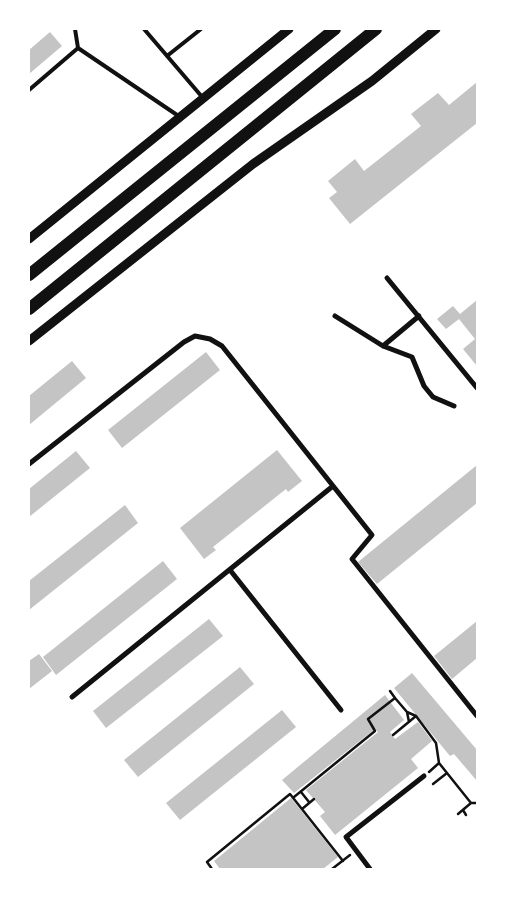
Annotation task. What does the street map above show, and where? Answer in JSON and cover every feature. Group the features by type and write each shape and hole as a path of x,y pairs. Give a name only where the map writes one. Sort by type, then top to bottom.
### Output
{"highway":[{"path":"29,275 334,29"},
{"path":"29,309 376,29"}],"street":[{"path":"29,239 289,29"},
{"path":"29,341 253,164 372,81 435,29"},
{"path":"387,278 477,388"},
{"path":"335,316 383,346 412,357 424,386 433,397 454,406"},
{"path":"383,346 418,316"},
{"path":"29,464 184,342 195,336 210,339 222,346 372,535 352,559 477,716"},
{"path":"72,696 333,486"},
{"path":"230,570 341,710"},
{"path":"370,869 346,837 424,776"}],"lane":[{"path":"75,29 78,48 180,116"},
{"path":"144,29 203,98"},
{"path":"167,56 201,29"},
{"path":"29,90 78,48"}],"path":[{"path":"390,691 407,712 416,716 436,743 439,763 472,803"},
{"path":"293,798 375,731 368,719 395,698"},
{"path":"407,712 409,722"},
{"path":"393,736 416,716"},
{"path":"424,776 439,763"},
{"path":"433,784 447,773"},
{"path":"301,792 309,802"},
{"path":"212,869 207,862 216,853 275,804 290,794 343,860 332,869"},
{"path":"302,809 314,799"},
{"path":"458,814 472,803 477,803"},
{"path":"463,810 466,815"}],"building":[{"path":"50,32 62,46 29,74 29,50"},
{"path":"477,82 477,123 350,224 329,198 337,192 328,181 355,159 364,171 421,126 411,114 438,93 449,105"},
{"path":"477,300 477,366 463,349 475,339 459,319 446,329 437,319 453,306 460,314"},
{"path":"206,352 220,370 122,448 108,430"},
{"path":"72,361 86,378 29,425 29,396"},
{"path":"277,450 302,481 288,492 286,489 213,547 216,550 204,559 180,528"},
{"path":"76,451 90,468 29,517 29,489"},
{"path":"477,465 477,503 377,584 358,562"},
{"path":"125,505 138,523 29,610 29,581"},
{"path":"163,561 177,579 56,675 43,657"},
{"path":"209,619 223,636 106,728 93,711"},
{"path":"477,621 477,658 452,679 434,656"},
{"path":"39,654 52,671 29,689 29,661"},
{"path":"240,667 254,684 138,777 124,760"},
{"path":"412,673 477,750 477,781 454,754 450,756 394,688"},
{"path":"385,695 404,720 390,732 395,739 418,722 432,741 411,759 418,768 335,835 320,816 325,812 306,790 378,732 375,729 294,793 282,780"},
{"path":"282,710 296,727 180,820 166,803"},
{"path":"291,798 338,857 323,869 220,869 214,861"}]}
